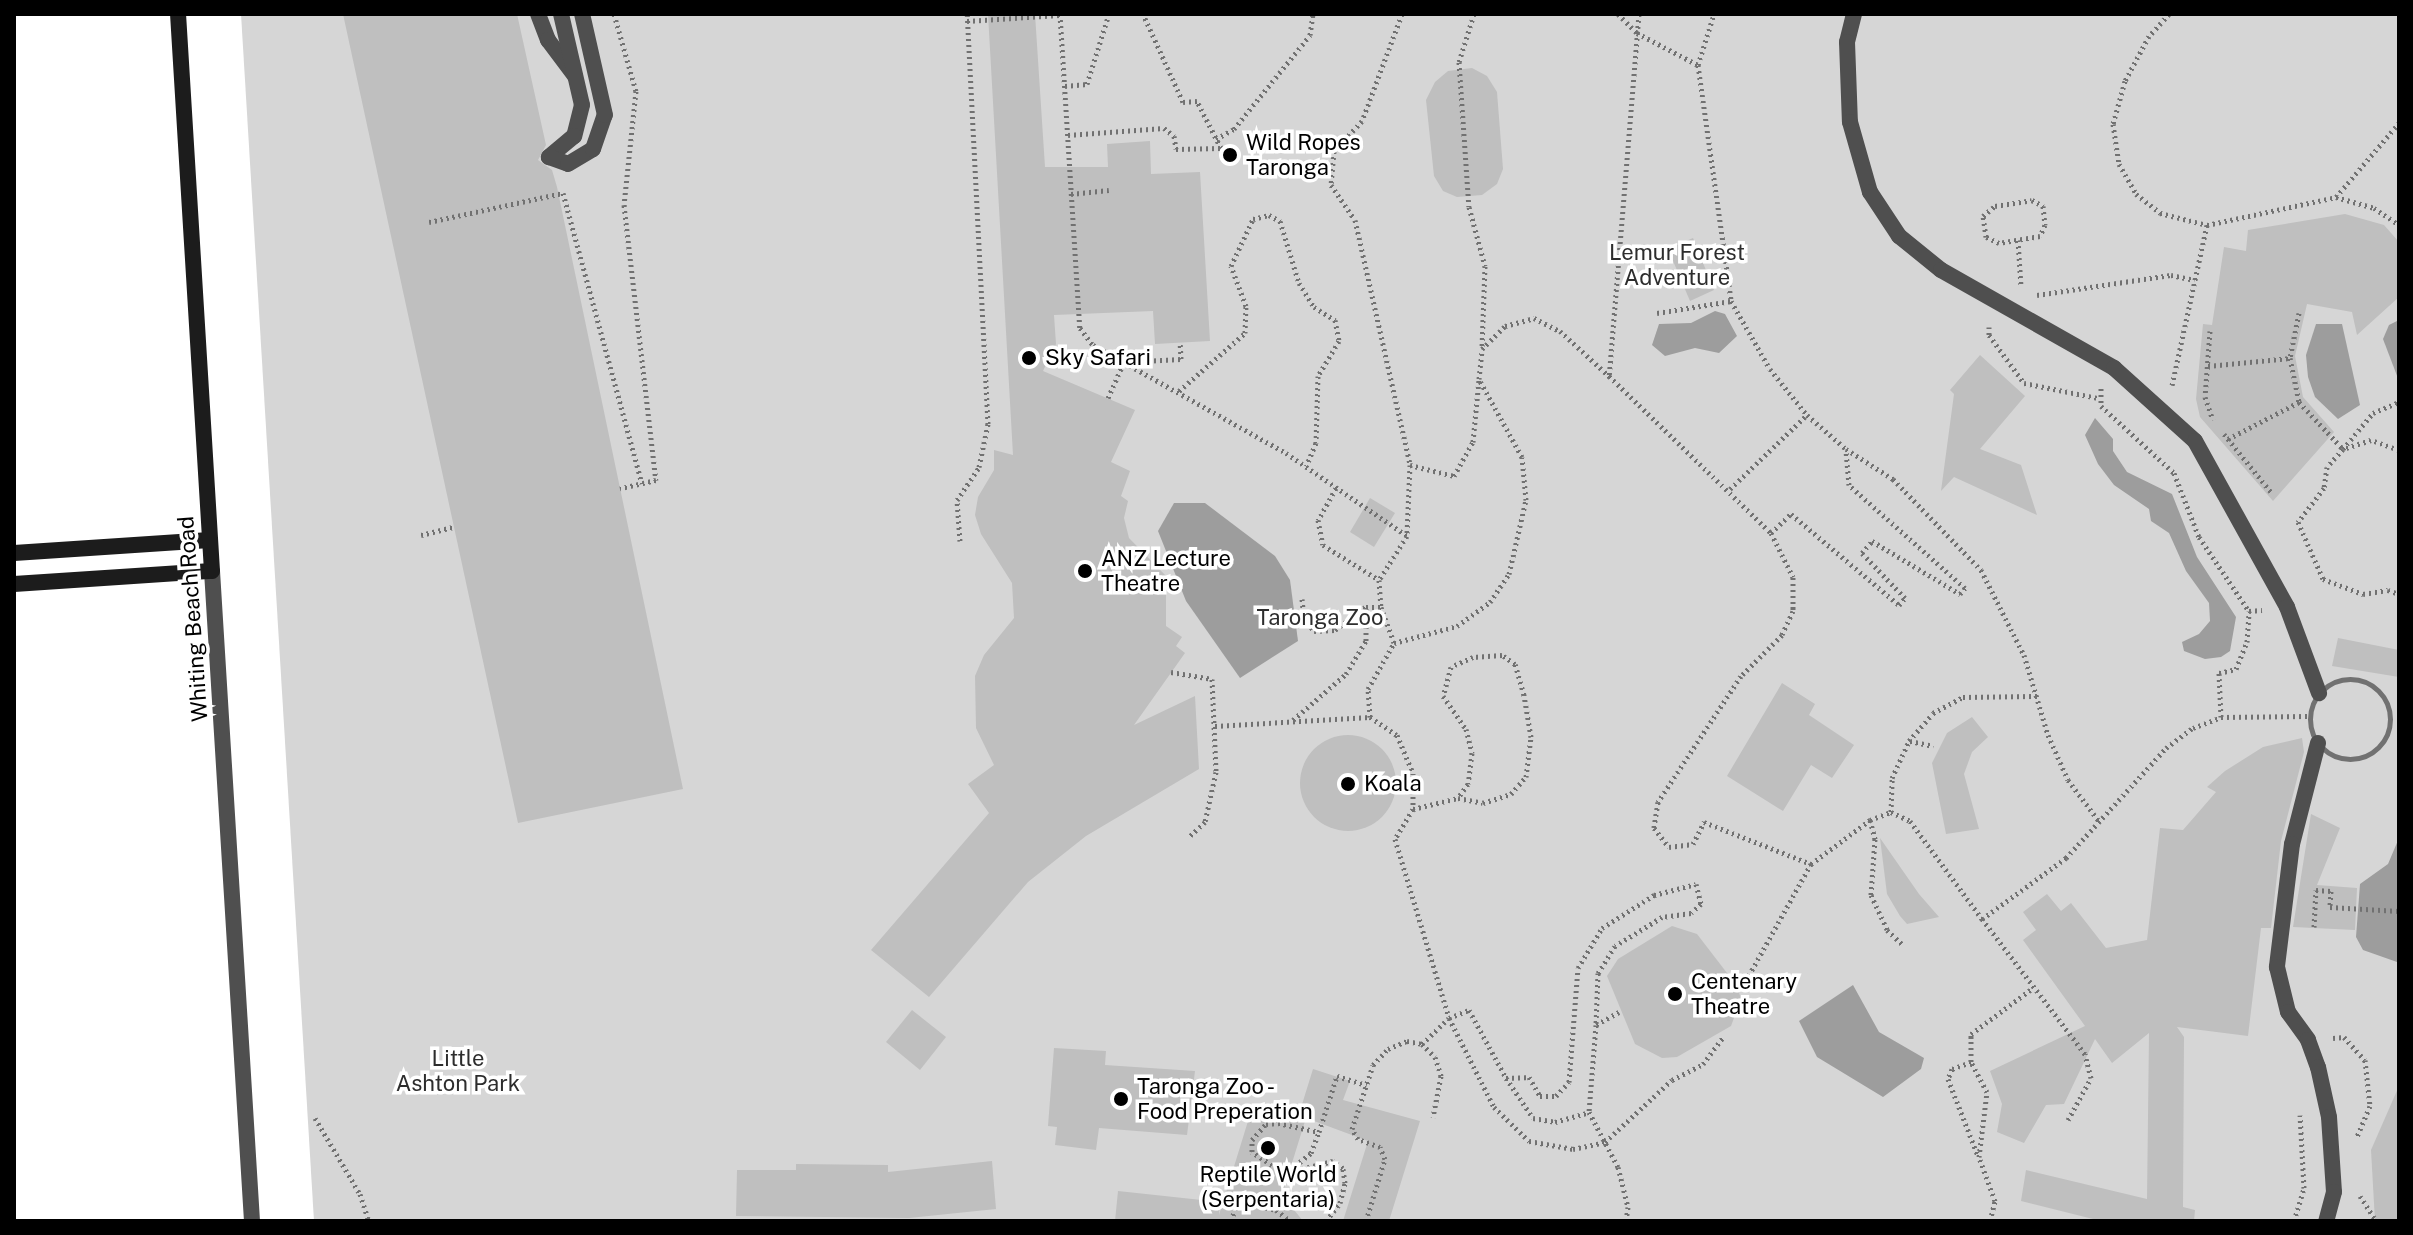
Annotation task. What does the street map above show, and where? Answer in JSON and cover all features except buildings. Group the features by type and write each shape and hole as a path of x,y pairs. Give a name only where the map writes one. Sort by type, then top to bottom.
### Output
{"street":[{"name":"Whiting Beach Road","path":"178,14 252,1221"},
{"path":"538,14 548,40 579,81"},
{"path":"561,14 579,81 580,121 574,136 549,157 568,164 593,149 605,115 582,14"},
{"path":"1854,14 1847,42 1850,122 1870,192 1899,236 1941,270 2114,368 2195,441 2287,607 2319,693"},
{"path":"14,553 210,540"},
{"path":"14,584 212,571"},
{"path":"2318,743 2292,844 2277,967 2288,1012 2308,1040 2318,1067 2329,1117 2334,1192 2326,1221"}],"path":[{"path":"1065,86 1087,84 1109,14"},
{"path":"1068,135 1164,128 1174,136 1176,149 1221,148 1197,101 1183,102 1143,14"},
{"path":"1216,139 1234,129 1310,35 1313,14"},
{"path":"1394,643 1381,607 1379,580 1407,536 1410,465 1355,220 1331,185 1334,151 1362,121 1402,14"},
{"path":"1410,465 1454,476 1473,442 1482,349 1485,266 1469,207 1459,62 1474,14"},
{"path":"1618,14 1637,33 1698,65"},
{"path":"1609,376 1639,14"},
{"path":"1714,14 1698,65 1731,301 1770,369 1807,415 1846,449 1893,479 1981,570 2024,655 2068,780 2099,821"},
{"path":"2169,14 2149,36 2125,81 2113,124 2119,164 2136,194 2160,213 2207,225 2336,197 2374,208 2399,225"},
{"path":"960,541 957,500 979,467 988,424 967,18 1060,15 1080,328 1093,345 1179,391 1306,466 1407,536"},
{"path":"2336,197 2399,123"},
{"path":"1071,194 1109,190"},
{"path":"429,222 563,193 642,483"},
{"path":"2032,200 2043,206 2045,225 2040,236 2018,240 1999,243 1986,237 1983,216 1995,206 2032,200"},
{"path":"620,488 656,480 624,205"},
{"path":"1179,391 1245,333 1246,306 1231,266 1253,219 1269,215 1280,221 1299,283 1314,307 1335,320 1339,341 1318,376 1316,443 1306,466"},
{"path":"2170,391 2207,225"},
{"path":"2015,298 2024,278 2018,240"},
{"path":"2040,295 2171,275 2194,280"},
{"path":"1987,295 1989,335 2024,383 2098,398 2174,473 2199,537 2249,611 2247,642 2236,669 2219,673 2221,717"},
{"path":"1657,313 1731,301"},
{"path":"2299,313 2290,358 2299,402 2343,449"},
{"path":"1482,349 1505,326 1534,318 1560,331 1730,490 1771,533 1793,577 1793,611 1782,635 1741,676 1658,802 1654,828 1669,847 1693,844 1704,822 1811,864"},
{"path":"2210,331 2209,414 2271,492"},
{"path":"1124,362 1181,359 1180,342"},
{"path":"2208,366 2290,358"},
{"path":"1108,398 1124,362"},
{"path":"2098,398 2114,368"},
{"path":"1370,717 1368,689 1394,643 1457,626 1490,602 1509,574 1526,500 1522,457 1479,379"},
{"path":"2228,439 2299,402"},
{"path":"2399,402 2373,413 2327,467 2324,488 2303,509 2298,522 2301,537 2323,579 2335,587 2399,594"},
{"path":"1730,490 1807,415"},
{"path":"2343,449 2371,440 2399,450"},
{"path":"1771,533 1791,514 1899,605 1905,598 1862,553 1872,541 1960,594 1965,588 1849,485 1846,449"},
{"path":"1336,488 1318,520 1323,545 1379,580"},
{"path":"421,535 454,527"},
{"path":"1302,599 1304,618 1314,631 1335,630 1366,607 1381,607"},
{"path":"1293,721 1346,674 1366,641 1366,607"},
{"path":"2249,611 2287,607"},
{"path":"1413,809 1458,798 1483,803 1511,794 1526,777 1531,737 1524,695 1515,664 1502,655 1473,657 1451,667 1443,696 1466,729 1472,753 1468,784 1458,798"},
{"path":"1171,672 1212,679 1216,772 1205,822 1189,837"},
{"path":"2318,743 2339,758 2365,756 2385,739 2390,713 2378,689 2355,678 2329,684 2319,693"},
{"path":"1891,812 1892,778 1909,741 1933,713 1963,697 2037,696"},
{"path":"2390,713 2399,713"},
{"path":"1982,919 2066,858 2166,748 2221,717 2309,716"},
{"path":"1215,726 1370,717 1397,735 1413,773 1413,809 1395,839 1449,1018 1494,1107 1529,1141 1573,1149 1605,1142 1672,1080 1703,1064 1723,1037"},
{"path":"1909,741 1933,746"},
{"path":"1743,986 1811,864 1870,820 1891,812 1910,821 2085,1054 2091,1078 2068,1120"},
{"path":"1870,820 1875,839 1871,895 1887,930 1902,944"},
{"path":"1506,1078 1529,1077 1540,1096 1556,1096 1569,1082 1578,968 1602,928 1654,895 1696,884 1701,904 1691,913 1662,917 1615,946 1598,973 1589,1112 1618,1167 1628,1207 1626,1221"},
{"path":"2314,927 2316,890 2331,891 2330,907 2399,911"},
{"path":"1979,1157 1987,1092 1971,1062 1971,1034 2033,988"},
{"path":"1422,1044 1449,1018 1469,1010 1506,1078 1533,1118 1555,1122 1589,1112"},
{"path":"1596,1025 1619,1012"},
{"path":"1366,1221 1385,1159 1380,1147 1358,1139 1352,1129 1373,1065 1388,1049 1407,1041 1422,1044 1435,1057 1441,1076 1433,1117"},
{"path":"1971,1062 1952,1069 1948,1079 1995,1201 1990,1221"},
{"path":"1295,1166 1311,1153 1337,1076 1367,1085"},
{"path":"315,1118 360,1194 369,1221"},
{"path":"1319,1132 1289,1123 1266,1124 1256,1131 1252,1152 1260,1160 1302,1169 1333,1161 1343,1168 1340,1203 1326,1221"},
{"path":"1231,1221 1236,1207 1248,1203 1276,1210 1290,1221"}],"green space":[{"name":"Taronga Zoo","path":"241,14 2399,14 2399,1221 314,1221"}],"shaded area":[{"path":"1715,311 1725,314 1737,336 1719,353 1695,348 1665,356 1652,345 1659,324 1691,323"},
{"path":"2399,320 2399,381 2383,339 2389,325"},
{"path":"2316,324 2342,324 2360,405 2338,419 2315,397 2308,377 2306,355"},
{"path":"2095,418 2113,439 2113,451 2127,472 2172,494 2197,557 2236,617 2230,651 2221,657 2205,659 2184,651 2182,642 2199,634 2210,621 2209,603 2186,571 2169,533 2151,521 2149,509 2114,485 2098,464 2085,435"},
{"path":"1174,503 1205,503 1275,556 1290,580 1298,641 1240,678 1186,601 1158,531"},
{"path":"2399,838 2397,962 2363,950 2356,937 2360,884 2388,864"},
{"path":"1853,985 1879,1032 1924,1058 1921,1069 1883,1097 1817,1057 1799,1021"}],"place":[{"name":"Wild Ropes Taronga","path":"1230,155"},
{"name":"Sky Safari","path":"1029,358"},
{"name":"ANZ Lecture Theatre","path":"1085,571"},
{"name":"Koala","path":"1348,784"},
{"name":"Centenary Theatre","path":"1675,994"},
{"name":"Taronga Zoo - Food Preperation","path":"1121,1099"},
{"name":"Reptile World (Serpentaria)","path":"1268,1148"}],"park label":[{"name":"Lemur Forest Adventure","path":"1677,264"},
{"name":"Little Ashton Park","path":"458,1070"}]}
